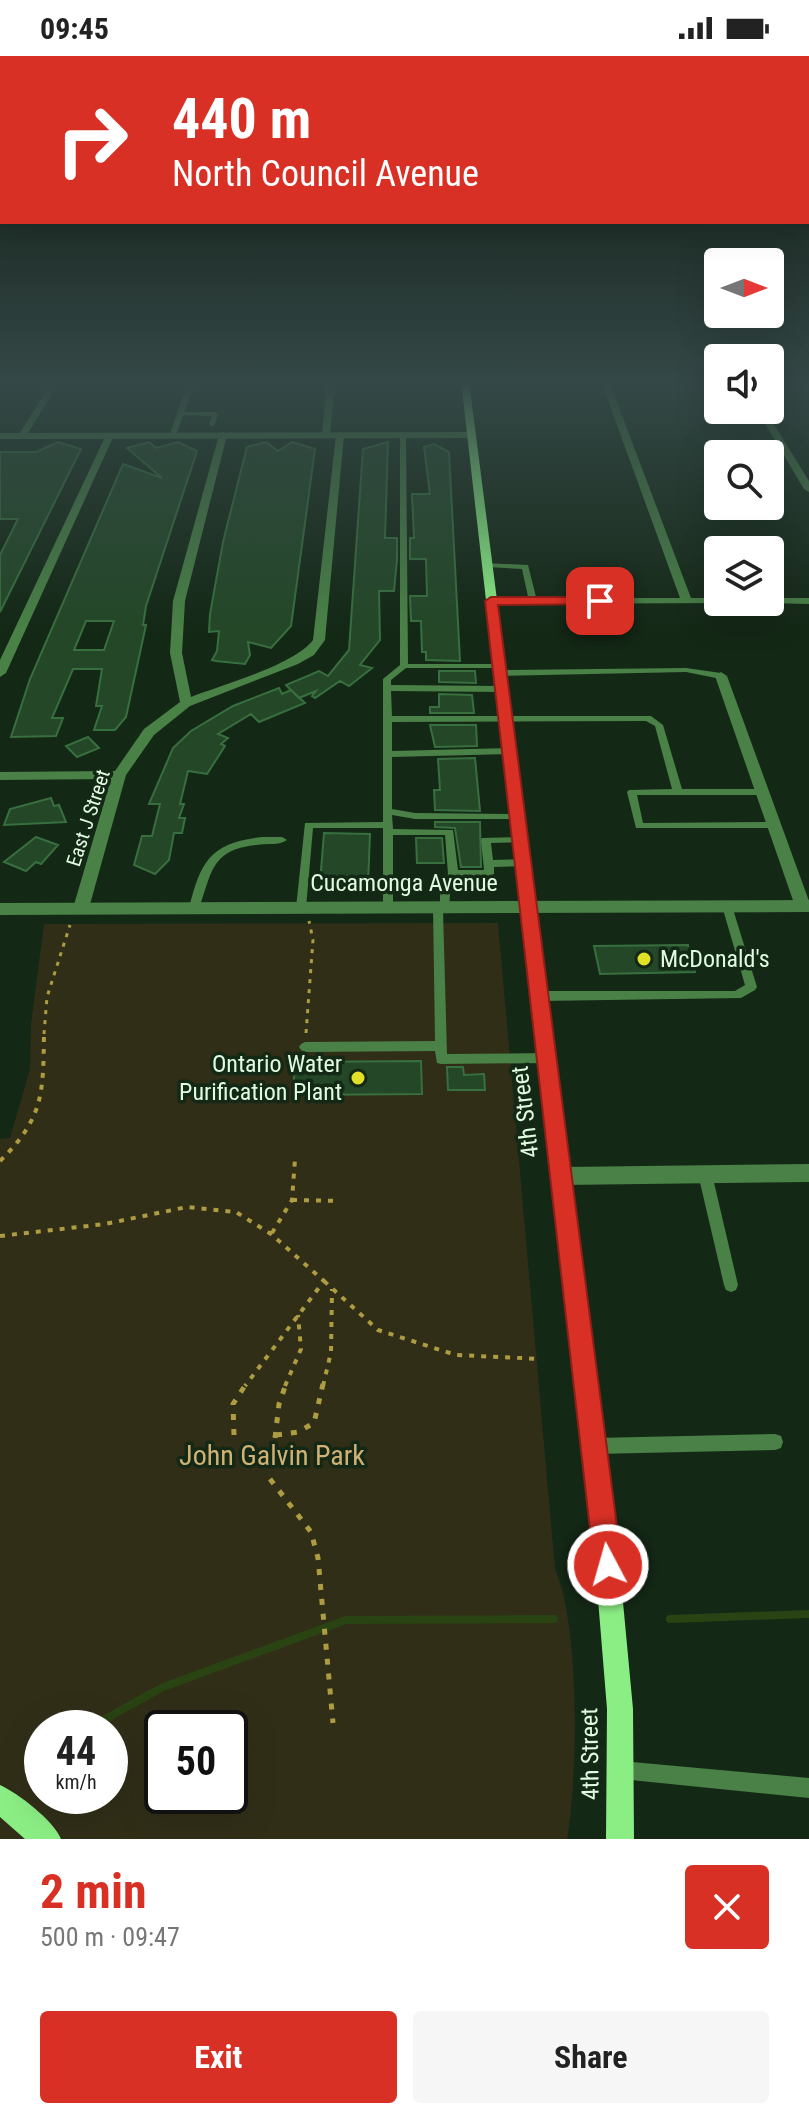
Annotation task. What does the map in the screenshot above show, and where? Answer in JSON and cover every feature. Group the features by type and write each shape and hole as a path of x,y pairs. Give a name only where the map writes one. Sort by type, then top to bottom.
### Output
{"main road":[{"name":"4th Street","path":"475,464 549,1058 611,1593 621,1770 621,1839"},
{"path":"0,1799 39,1836"}],"street":[{"path":"0,673 97,464"},
{"path":"186,703 176,653 179,601 215,464"},
{"name":"East J Street","path":"81,908 119,775 149,732 186,703 294,661 310,652 319,640 337,464"},
{"path":"636,464 687,601"},
{"path":"794,464 809,489"},
{"path":"491,601 704,601"},
{"path":"784,601 809,601"},
{"path":"721,676 806,906"},
{"path":"0,776 119,775"},
{"name":"Cucamonga Avenue","path":"0,909 194,908 305,914 388,907 806,906"},
{"path":"563,1176 809,1173"}],"lane":[{"path":"403,464 404,666"},
{"path":"487,565 525,567 533,601"},
{"path":"571,601 575,622"},
{"path":"388,907 387,679 404,666 500,670 686,670 721,676"},
{"path":"387,688 502,689"},
{"path":"387,719 648,718 659,725 678,792"},
{"path":"387,754 511,751"},
{"path":"762,792 632,792 639,826 774,825"},
{"path":"387,811 415,816 519,817"},
{"path":"305,914 308,825 450,832 453,874 442,907 441,1059 549,1058"},
{"path":"453,874 489,874 486,840 522,839"},
{"path":"194,908 200,878 222,852 244,840 282,840"},
{"path":"488,864 525,863"},
{"path":"541,996 737,995 751,987 727,906"},
{"path":"305,1047 440,1046"},
{"path":"705,1174 731,1285"},
{"path":"595,1446 775,1442"},
{"path":"621,1770 809,1788"}],"path":[{"path":"305,914 313,940 305,1047"},
{"path":"0,1161 23,1141 41,1109 46,1065 44,1019 71,922"},
{"path":"271,1234 292,1200 295,1159"},
{"path":"292,1200 339,1201"},
{"path":"0,1236 105,1224 187,1207 236,1212 271,1234 378,1330 456,1355 541,1359"},
{"path":"234,1435 233,1404 324,1281"},
{"path":"298,1314 302,1340 300,1361 280,1400 276,1436 298,1432 314,1423 331,1352 332,1288"},
{"path":"270,1479 311,1532 322,1605 333,1723"}],"green space":[{"name":"John Galvin Park","path":"498,923 555,1569 563,1594 573,1663 575,1741 567,1839 0,1839 0,1139 10,1138 30,1069 31,1024 44,924"}],"building":[{"path":"0,464 73,464 0,612 0,555 18,519 0,519"},
{"path":"123,464 162,478 146,464 193,464 146,606 143,625 146,625 126,717 115,730 94,730 102,706 96,706 102,669 73,669 52,718 63,718 56,736 11,737 30,679","holes":["86,621 114,621 104,650 74,650"]},
{"path":"243,464 313,464 291,626 271,648 248,642 250,655 245,664 212,660 217,651 219,631 209,632 210,614 223,542"},
{"path":"362,464 387,464 385,538 397,538 397,559 394,591 379,591 380,640 360,665 372,668 349,686 340,681 315,698 312,696 316,691 299,698 286,685 319,671 328,676 349,650"},
{"path":"426,464 450,464 460,661 426,660 426,652 422,652 421,621 411,621 410,596 427,596 426,559 410,559 410,538 414,538 412,494 430,494"},
{"path":"439,671 475,671 476,683 439,682"},
{"path":"279,688 282,694 291,690 305,703 259,722 251,714 218,734 228,738 221,744 225,746 207,774 188,771 180,804 184,804 179,818 185,818 182,833 174,833 169,860 155,874 134,865 142,836 152,836 160,804 149,804 173,748 191,731 233,706"},
{"path":"439,694 472,695 474,713 430,713 430,707 439,707"},
{"path":"430,725 476,725 477,746 435,747"},
{"path":"88,737 99,748 77,757 66,746"},
{"path":"475,758 480,811 435,810 434,790 440,790 438,759"},
{"path":"51,798 54,806 59,805 66,822 4,825 10,809"},
{"path":"435,822 480,822 481,867 461,867 455,828 435,827"},
{"path":"324,833 370,834 368,883 320,883"},
{"path":"36,837 58,845 41,864 36,862 26,871 4,862"},
{"path":"416,838 442,838 444,863 417,863"},
{"name":"McDonald's","path":"688,945 695,972 600,974 594,946"},
{"name":"Ontario Water Purification Plant","path":"421,1061 422,1094 293,1095 295,1062"},
{"path":"447,1067 463,1067 464,1075 484,1074 485,1090 448,1090"}],"waterway":[{"path":"670,1619 809,1614"},
{"path":"121,1710 163,1687 346,1620 554,1619"}],"place":[{"name":"McDonald's","path":"644,959"},
{"name":"Ontario Water Purification Plant","path":"358,1078"}],"route":[{"path":"600,601 491,601 608,1565"}]}
